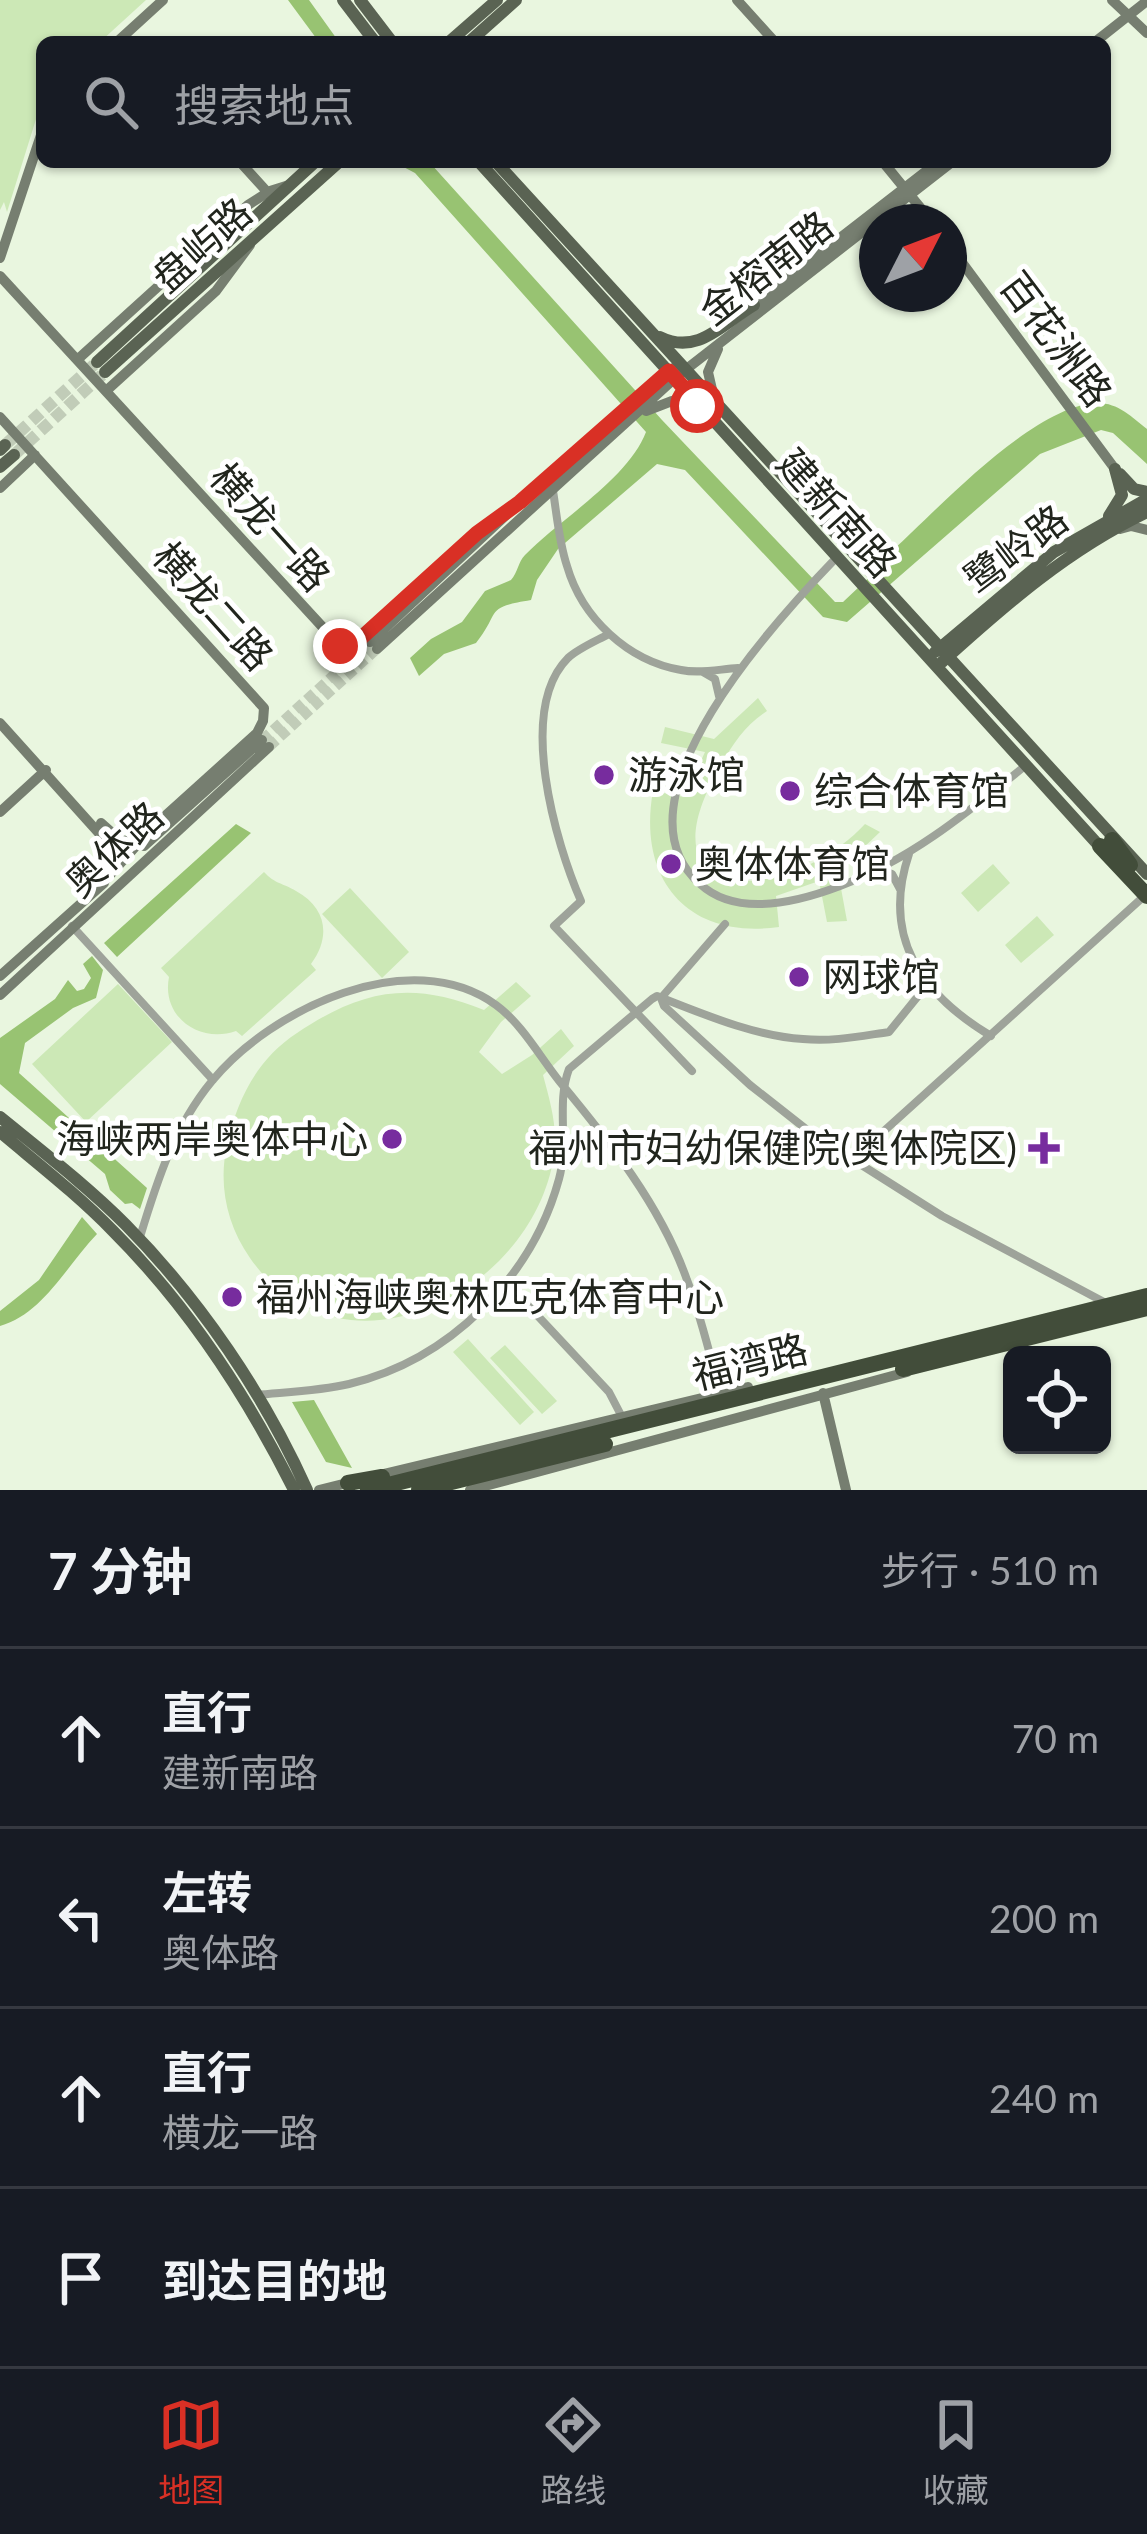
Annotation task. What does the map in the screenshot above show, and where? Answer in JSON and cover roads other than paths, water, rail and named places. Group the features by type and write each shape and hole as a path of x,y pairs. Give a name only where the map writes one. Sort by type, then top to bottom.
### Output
{"highway":[{"path":"1106,843 1145,896"},
{"name":"福湾路","path":"368,1490 1147,1293"},
{"name":"福湾路","path":"419,1490 1147,1310"},
{"path":"347,1483 572,1441"}],"main road":[{"path":"127,36 163,0"},
{"path":"456,36 497,0"},
{"path":"476,36 516,0"},
{"path":"739,0 770,36"},
{"path":"1112,0 1147,33"},
{"path":"350,2 369,36"},
{"path":"350,2 386,36"},
{"path":"1104,36 1147,6"},
{"path":"1111,37 1131,18"},
{"path":"0,258 36,150"},
{"path":"77,360 243,209 271,196 245,168"},
{"name":"盘屿路","path":"308,168 271,196 101,367 252,242 332,168"},
{"name":"建新南路","path":"484,168 734,425 879,594 1106,843"},
{"name":"建新南路","path":"501,168 647,328 705,412 837,557 866,579"},
{"path":"888,168 918,204"},
{"name":"金榕南路","path":"677,371 725,338 932,168"},
{"name":"金榕南路","path":"677,371 754,305 943,168"},
{"path":"106,392 216,291 252,242"},
{"name":"百花洲路","path":"967,269 1115,469"},
{"name":"横龙一路","path":"0,275 340,646 357,642 477,533 520,502"},
{"path":"647,328 673,343 695,343 754,305"},
{"path":"725,338 710,360 708,380 713,397 734,425"},
{"path":"677,371 553,491 374,645 520,502 677,371"},
{"path":"606,443 660,403 685,402 705,412"},
{"name":"横龙二路","path":"2,424 264,708 257,733 145,842"},
{"path":"0,467 6,450"},
{"path":"0,488 35,455"},
{"path":"1115,469 1147,495"},
{"path":"1106,520 1122,495 1115,469"},
{"name":"鹭岭路","path":"938,658 1035,566 1147,495"},
{"name":"鹭岭路","path":"938,658 1040,576 1147,512"},
{"path":"1090,542 1127,526 1147,530"},
{"name":"建新南路","path":"938,658 1027,765 1106,843 1147,874"},
{"path":"0,712 111,849 111,866 100,886"},
{"path":"0,723 111,834 126,842 145,842"},
{"name":"奥体路","path":"0,976 69,923 266,744 145,842 100,886 69,923 0,995"},
{"path":"0,812 47,770"},
{"path":"0,1117 139,1239 182,1289 256,1395 307,1490"},
{"path":"0,1132 96,1214 154,1276 245,1400 294,1490"},
{"path":"319,1490 1147,1293"},
{"path":"470,1490 1147,1310"},
{"path":"823,1394 847,1490"}],"street":[{"path":"553,491 563,553 578,595 608,634 651,661 681,670 738,668"},
{"path":"837,557 738,668 692,750 679,793 676,846 695,880 730,901 771,903 820,892 909,851 961,818 1027,765"},
{"path":"608,634 567,659 551,691 544,775 560,853 581,901 554,926 692,1071"},
{"path":"701,671 715,679 719,697"},
{"path":"909,851 900,890 903,932 927,985 950,1009 991,1036"},
{"path":"878,869 892,874 900,890"},
{"path":"854,1159 1145,896"},
{"path":"69,923 213,1080"},
{"path":"661,998 724,924"},
{"path":"139,1239 169,1151 213,1080 255,1040 303,1010 346,992 409,981 454,987 491,1002 509,1017 593,1118 669,1239 687,1278 720,1393"},
{"path":"256,1395 330,1388 374,1377 444,1340 507,1283 536,1238 558,1184 566,1137 563,1085 569,1069 652,999 802,1040 844,1039 889,1032 907,1016 927,985"},
{"path":"661,998 664,1006 750,1084 811,1133 943,1216 1104,1302"},
{"path":"507,1283 599,1380 622,1417"}],"tunnel":[{"path":"5,445 97,362"},
{"path":"14,455 102,375"},
{"path":"262,740 370,642"},
{"path":"269,747 377,649"}],"place":[{"name":"游泳馆","path":"604,775"},
{"name":"综合体育馆","path":"790,791"},
{"name":"奥体体育馆","path":"671,864"},
{"name":"网球馆","path":"799,977"},
{"name":"海峡两岸奥体中心","path":"392,1139"},
{"name":"福州市妇幼保健院(奥体院区)","path":"1044,1148"},
{"name":"福州海峡奥林匹克体育中心","path":"232,1297"}]}
